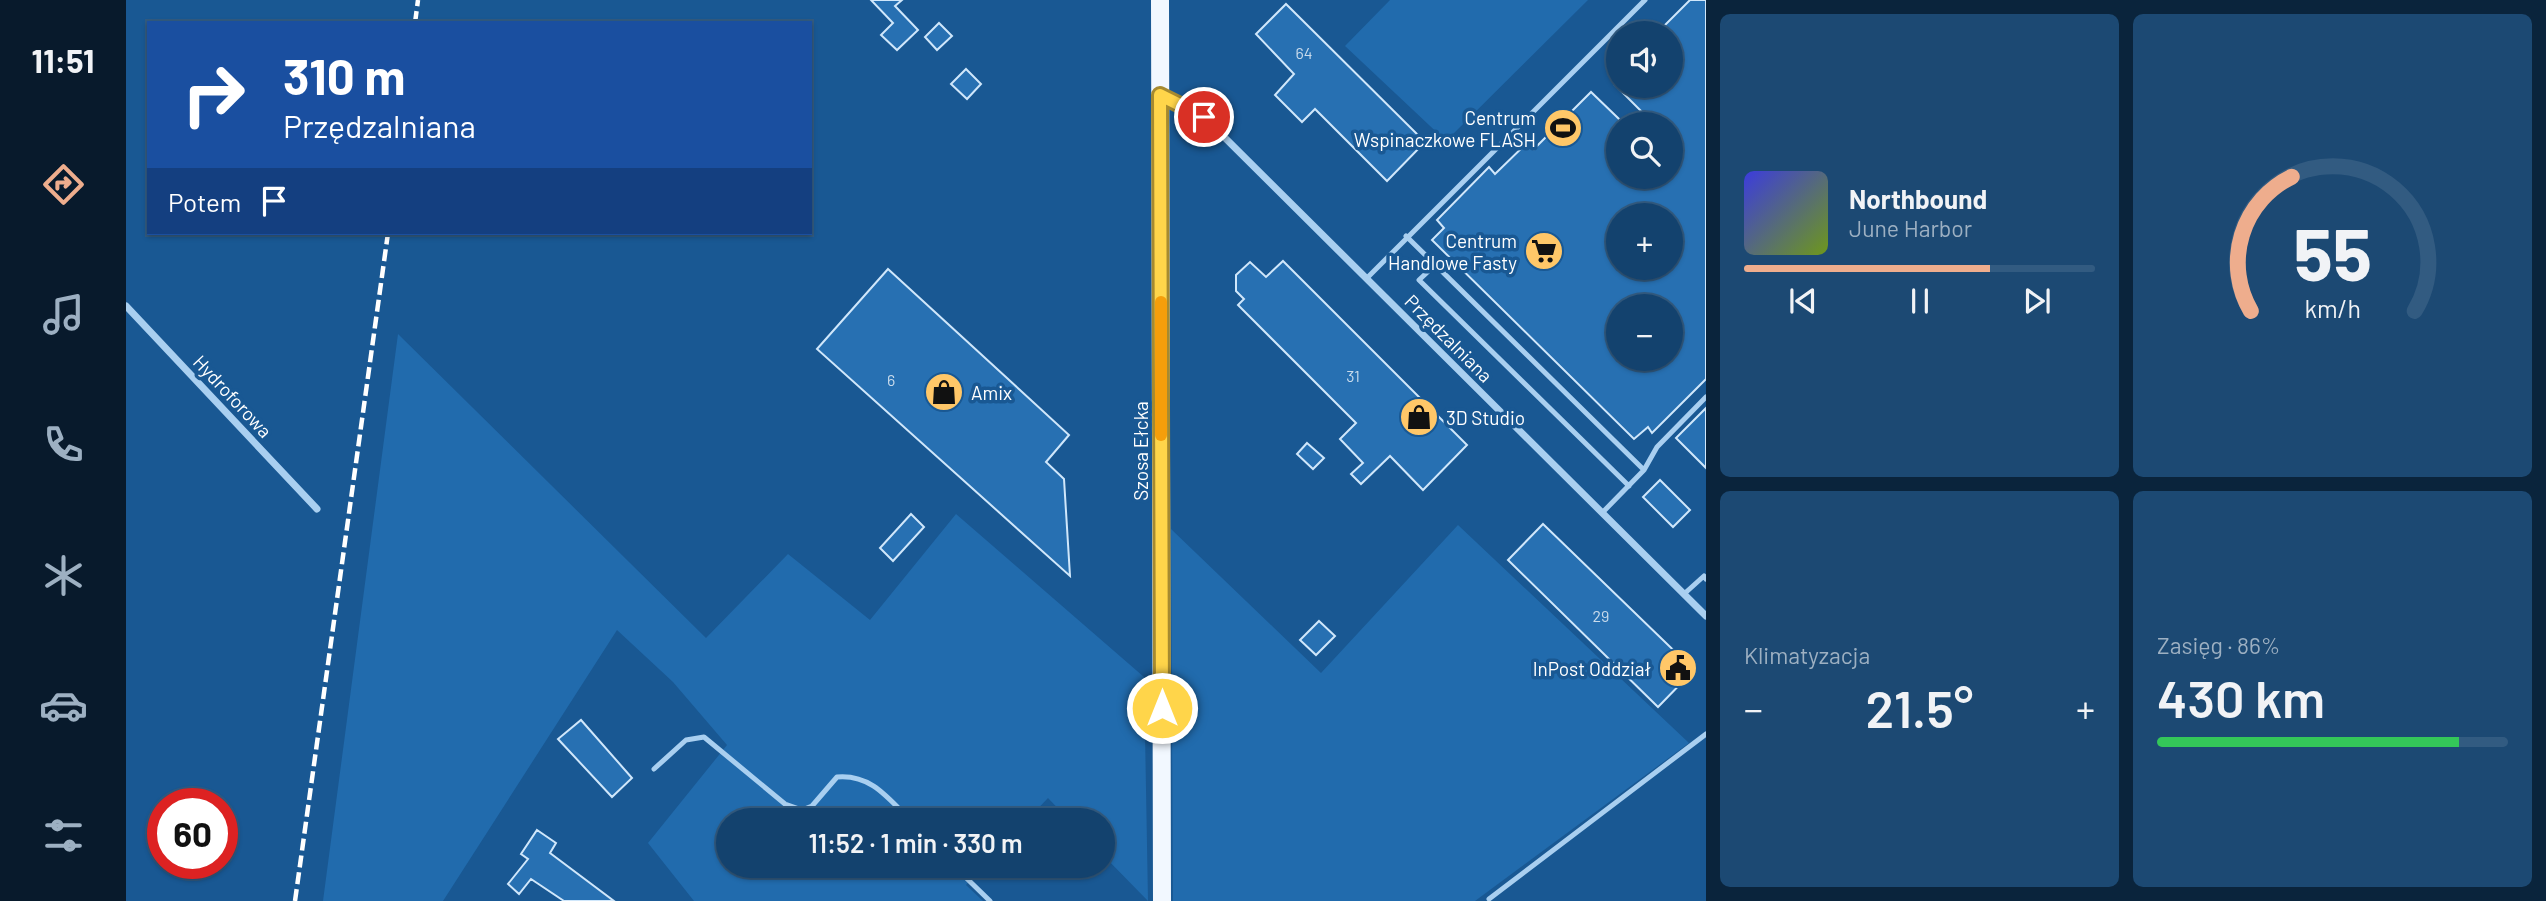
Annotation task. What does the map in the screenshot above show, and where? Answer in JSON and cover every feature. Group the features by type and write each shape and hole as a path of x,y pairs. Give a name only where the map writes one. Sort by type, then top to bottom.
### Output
{"main road":[{"name":"Szosa Ełcka","path":"1160,0 1162,901"}],"street":[{"name":"Przędzalniana","path":"1160,95 1204,117 1706,617"},
{"name":"Hydroforowa","path":"126,306 317,509"}],"lane":[{"path":"1367,278 1406,236 1645,0"},
{"path":"1406,236 1644,470"},
{"path":"1435,265 1419,280 1629,486"},
{"path":"1602,513 1644,470 1657,447 1706,397"},
{"path":"1684,594 1704,576 1706,579"},
{"path":"1489,899 1706,734"},
{"path":"654,769 686,740 704,737 785,804 796,808"},
{"path":"808,808 813,806 837,777 854,775 867,780 897,808"},
{"path":"966,878 990,901"}],"shaded area":[{"path":"1390,0 1588,0 1446,141 1345,46"},
{"path":"398,334 706,638 788,554 870,620 956,514 1144,677 1148,901 1115,867 1115,808 1058,808 1048,798 1038,808 716,808 716,878 972,878 966,885 983,901 694,901 648,843 727,745 673,682 617,630 443,901 323,901"},
{"path":"1458,525 1689,743 1475,901 1173,901 1171,529 1321,673"}],"building":[{"path":"871,0 902,0 895,6 918,30 897,50 881,35 893,23"},
{"name":"Centrum Handlowe Fasty","path":"1690,0 1706,0 1706,379 1652,433 1648,427 1634,439 1432,240 1444,228 1437,220 1489,167 1495,174 1528,142 1534,149 1591,92 1612,112 1606,112 1606,189 1683,189 1683,112 1642,112 1628,98 1683,98 1683,21 1669,21"},
{"path":"1286,4 1425,142 1387,181 1315,109 1302,122 1275,95 1294,74 1256,34"},
{"path":"939,23 952,36 937,50 925,37"},
{"path":"966,69 981,84 967,99 951,84"},
{"path":"1283,261 1467,445 1423,490 1390,456 1361,484 1351,474 1363,463 1340,439 1356,423 1238,305 1244,299 1236,291 1236,275 1250,262 1266,277"},
{"name":"Amix","path":"888,269 1069,435 1046,462 1064,479 1070,576 817,349"},
{"path":"1706,408 1706,468 1676,438"},
{"path":"1307,443 1324,458 1313,469 1297,454"},
{"path":"1660,480 1690,510 1673,527 1643,497"},
{"path":"911,514 924,527 893,561 880,548"},
{"path":"1543,524 1694,670 1658,707 1508,560"},
{"path":"1319,621 1335,636 1316,655 1300,640"},
{"path":"581,720 632,778 612,797 558,739"},
{"path":"537,830 556,843 550,853 614,901 564,901 531,879 519,894 508,884 528,859 521,854"}],"railway":[{"path":"415,21 418,0"},
{"path":"295,901 388,235"}],"slow traffic":[{"path":"1161,302 1161,435"}],"place":[{"name":"Centrum Wspinaczkowe FLASH","path":"1563,128"},
{"name":"Centrum Handlowe Fasty","path":"1544,251"},
{"name":"Amix","path":"944,392"},
{"name":"3D Studio","path":"1419,417"},
{"name":"InPost Oddział","path":"1678,668"}],"route":[{"path":"1162,708 1160,95 1204,117"}]}
